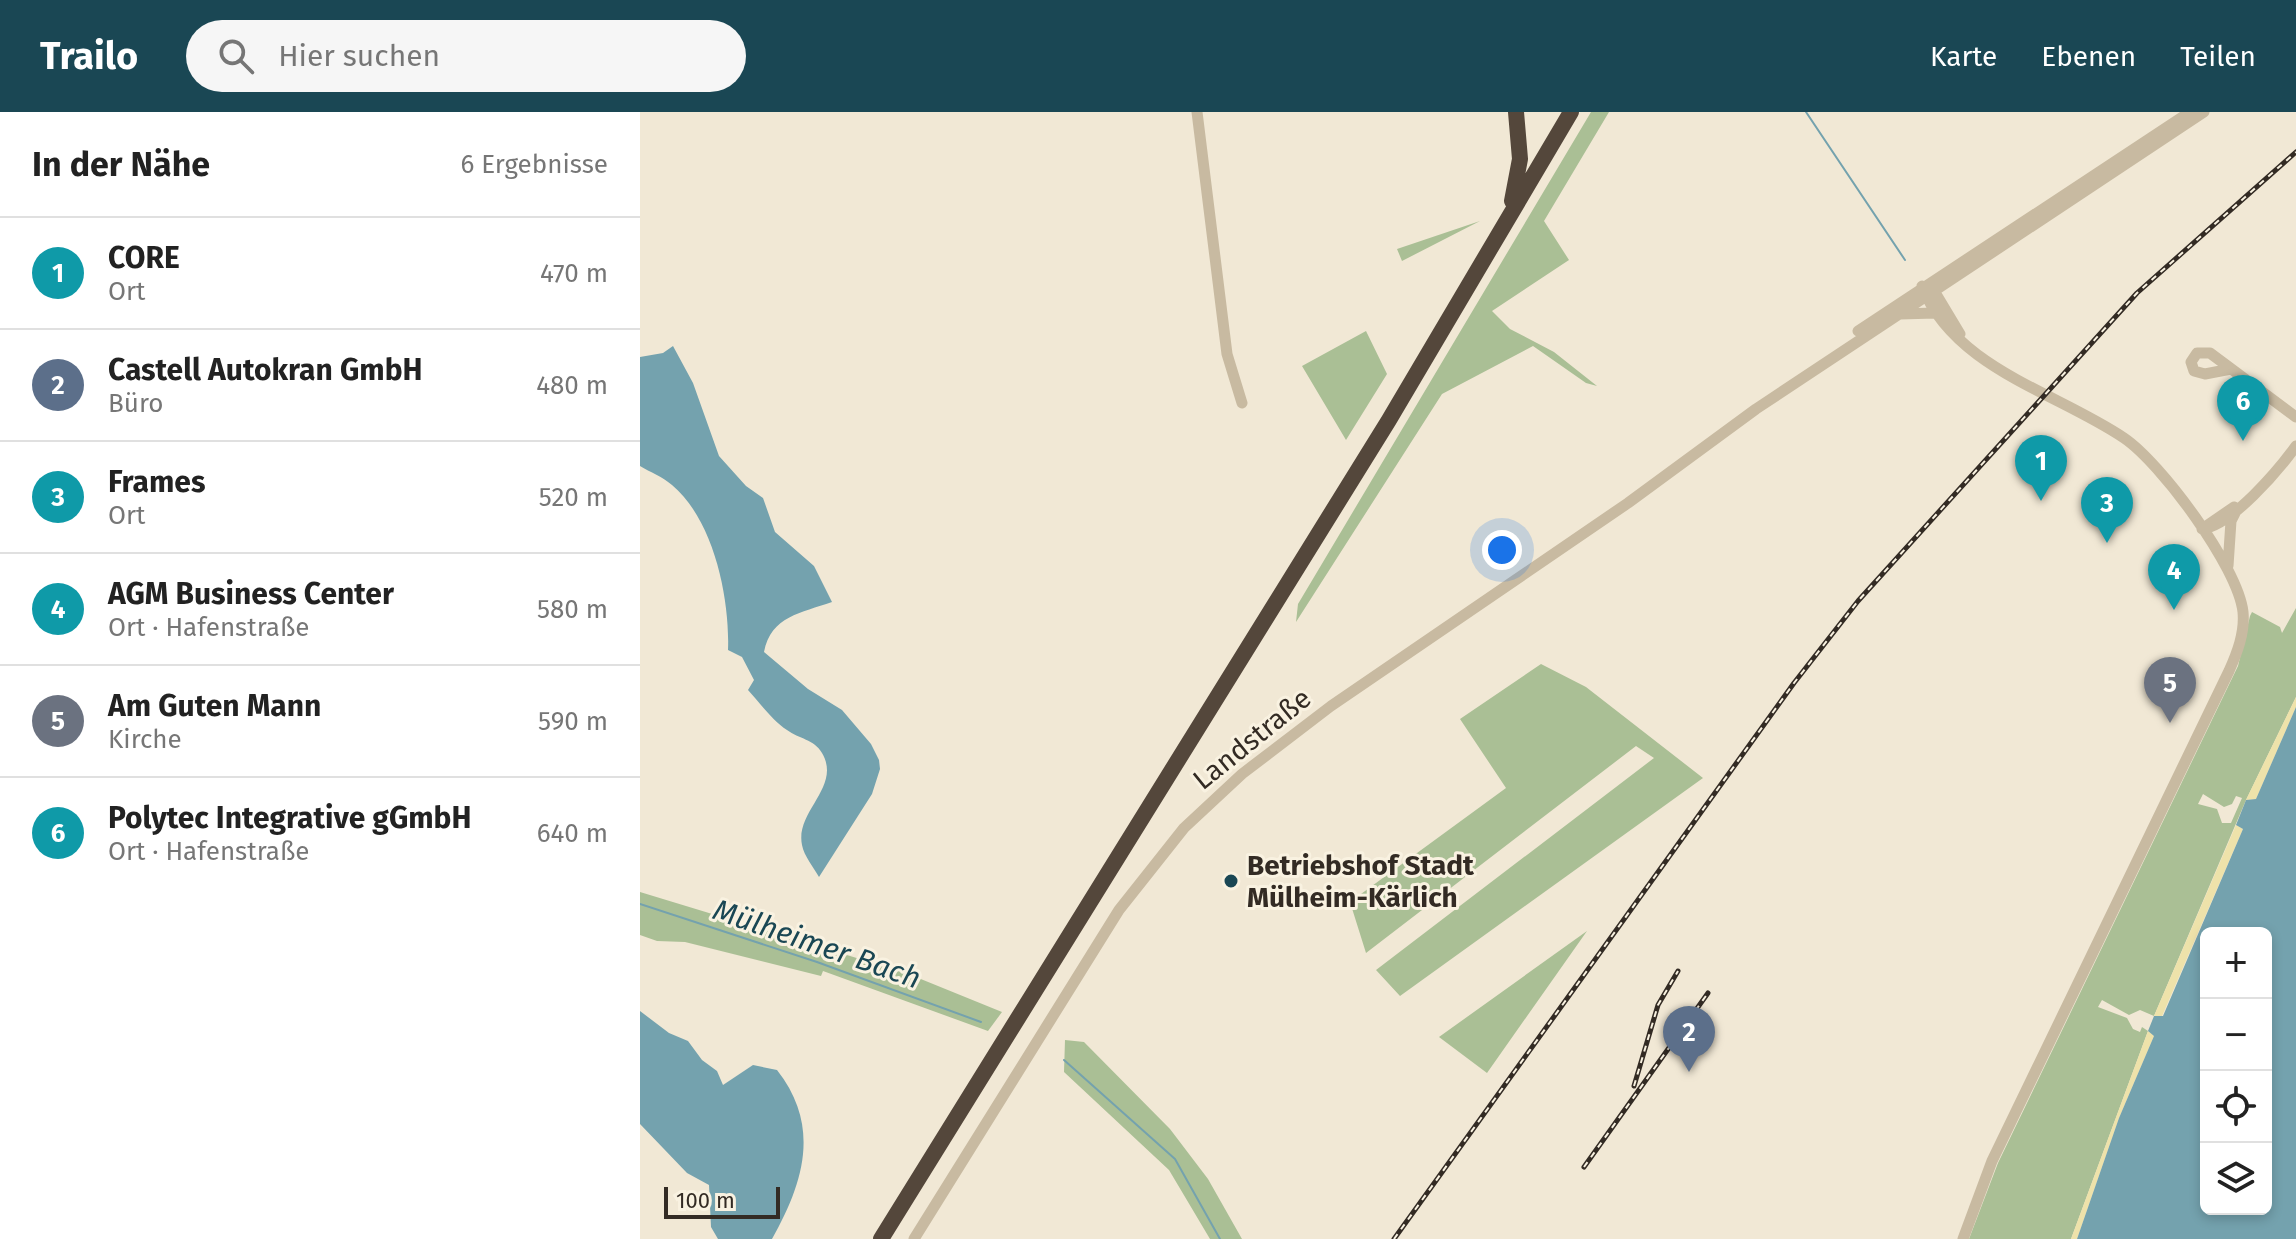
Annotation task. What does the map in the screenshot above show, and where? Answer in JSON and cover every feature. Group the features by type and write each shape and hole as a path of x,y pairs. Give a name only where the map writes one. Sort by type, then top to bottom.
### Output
{"highway":[{"path":"1502,232 1519,170 1516,112"},
{"path":"881,1239 1448,321 1571,112"},
{"path":"894,1239 1405,415 1583,112"}],"street":[{"path":"1197,112 1225,342 1242,403"},
{"path":"1756,409 1806,368 2190,112"},
{"path":"1756,409 1894,316 1927,288 2204,112"},
{"path":"1927,288 1935,313 1964,342 1997,368 2128,440 2156,469 2228,567 2243,610 2238,651 1992,1161 1963,1239"},
{"path":"1927,288 1964,342"},
{"path":"1894,316 1917,311 1935,313"},
{"path":"2231,369 2296,417"},
{"name":"Landstraße","path":"914,1239 1102,935 1143,877 1193,819 1242,774 1312,720 1628,503 1756,409"},
{"path":"2228,567 2231,521 2238,508 2296,446"},
{"path":"2202,529 2217,515 2238,508"}],"green space":[{"path":"1591,112 1609,112 1544,221 1569,260 1492,311 1510,329 1554,352 1597,386 1586,383 1533,346 1442,394 1296,622 1298,604"},
{"path":"1480,221 1402,261 1397,249"},
{"path":"1366,331 1387,374 1346,440 1302,366"},
{"path":"2296,608 2296,697 2246,800 2154,1016 2140,1010 2129,1015 2102,1000 2098,1007 2127,1018 2133,1029 2140,1032 2142,1027 2148,1031 2071,1239 1969,1239 1998,1163 2238,666 2252,612 2280,627 2282,633","holes":["2203,794 2224,807 2232,804 2236,796 2242,798 2231,823 2222,823 2217,809 2198,804"]},
{"path":"1541,664 1586,687 1703,778 1400,996 1376,970 1654,758 1636,746 1366,953 1350,902 1506,788 1460,719"},
{"path":"640,892 906,973 1002,1012 988,1031 823,971 821,976 685,942 657,941 640,935"},
{"path":"1587,931 1487,1073 1439,1037"},
{"path":"1065,1040 1084,1042 1170,1129 1208,1179 1242,1239 1210,1239 1169,1170 1064,1072"}],"sand":[{"path":"2296,697 2296,707 2256,799 2246,800"},
{"path":"2236,825 2243,829 2162,1016 2154,1016"},
{"path":"2148,1031 2154,1036 2119,1118 2077,1239 2071,1239"}],"water":[{"path":"673,346 693,383 719,456 746,486 763,498 775,532 814,566 832,602 780,623 764,652 808,689 842,710 871,744 879,760 880,769 872,794 819,877 803,849 802,833 826,777 827,765 822,753 815,745 782,726 748,690 754,680 742,657 728,650 722,585 709,539 699,518 672,485 640,466 640,357 663,353"},
{"path":"2296,707 2296,1239 2077,1239 2119,1118 2154,1036 2148,1031 2154,1016 2163,1016 2200,930 2200,1215 2272,1215 2272,927 2201,927 2243,829 2236,825 2246,800 2256,799"},
{"path":"640,1011 669,1033 688,1041 702,1060 717,1071 723,1085 753,1065 777,1070 791,1091 803,1133 803,1154 792,1196 772,1239 718,1239 711,1227 709,1185 687,1173 640,1124"}],"waterway":[{"path":"1806,112 1905,260"},
{"name":"Mülheimer Bach","path":"640,904 817,962 981,1022"},
{"name":"Mülheimer Bach","path":"1064,1060 1175,1159 1220,1239"}],"railway":[{"path":"1394,1239 1794,683 1858,601 2137,293 2296,152"},
{"path":"1634,1086 1658,1005 1678,971"},
{"path":"1584,1167 1708,993"}],"place":[{"name":"Polytec Integrative gGmbH","path":"2243,441"},
{"name":"CORE","path":"2041,501"},
{"name":"Frames","path":"2107,543"},
{"name":"AGM Business Center","path":"2174,610"},
{"name":"Am Guten Mann","path":"2170,723"},
{"name":"Betriebshof Stadt Mülheim-Kärlich","path":"1231,881"},
{"name":"Castell Autokran GmbH","path":"1689,1072"}]}
